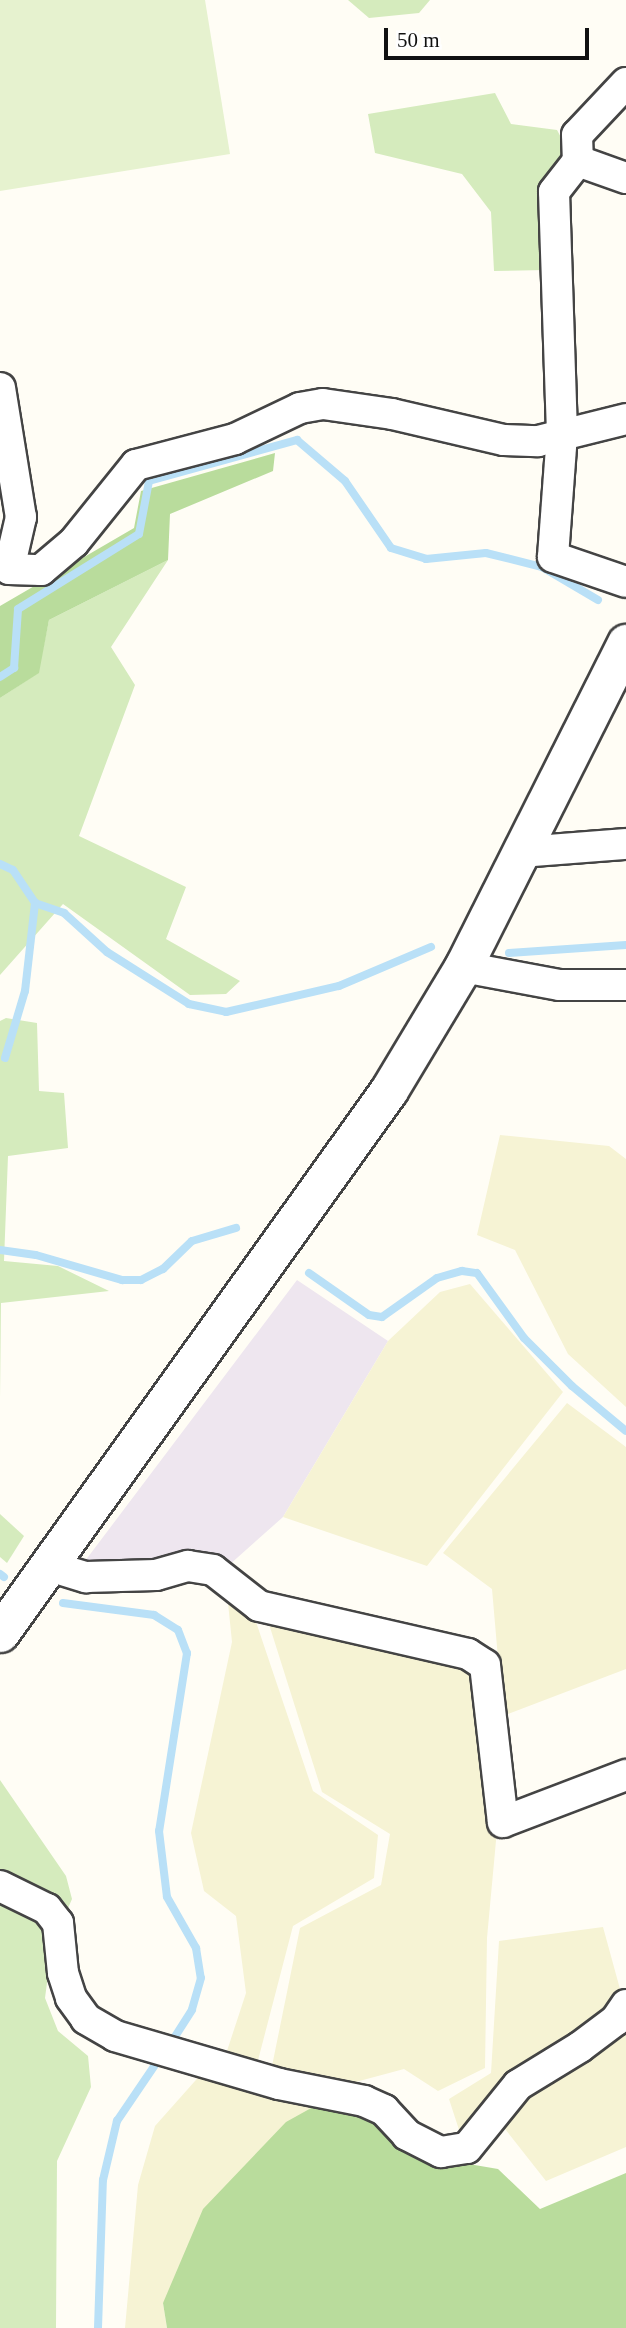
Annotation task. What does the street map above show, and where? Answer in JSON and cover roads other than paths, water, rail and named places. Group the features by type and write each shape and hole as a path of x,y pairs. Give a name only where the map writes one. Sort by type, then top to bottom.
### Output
{"street":[{"path":"626,83 577,135 578,161 554,192 562,434 553,557 626,582"},
{"path":"578,161 626,178"},
{"path":"0,387 21,517 9,569 41,570 74,542 136,464 235,439 300,408 323,404 392,414 504,440 538,441 626,419"},
{"path":"0,1633 389,1090 463,967 626,643"},
{"path":"522,852 626,844"},
{"path":"463,967 559,985 626,985"},
{"path":"49,1566 86,1577 156,1575 188,1566 214,1570 259,1606 468,1654 485,1665 503,1822 626,1775"},
{"path":"0,1886 47,1909 58,1923 63,1973 71,1998 86,2019 115,2036 279,2084 363,2101 384,2110 407,2135 441,2152 467,2148 518,2085 580,2047 616,2020 626,2005"}],"waterway":[{"path":"0,677 14,668 18,609 139,534 149,481 297,440 345,481 391,548 426,559 486,553 542,567 598,600"},
{"path":"0,864 13,870 35,903 64,913 107,952 189,1004 226,1012 339,986 431,947"},
{"path":"5,1058 25,991 35,903"},
{"path":"509,953 626,945"},
{"path":"0,1250 36,1255 122,1280 141,1280 163,1269 192,1241 236,1228"},
{"path":"309,1273 369,1315 382,1317 437,1278 462,1271 477,1273 524,1338 572,1386 626,1431"},
{"path":"0,1574 4,1577"},
{"path":"63,1603 154,1615 178,1630 187,1653 159,1831 167,1897 196,1948 201,1978 192,2010 169,2046"},
{"path":"98,2328 103,2180 117,2121 161,2056"}]}
